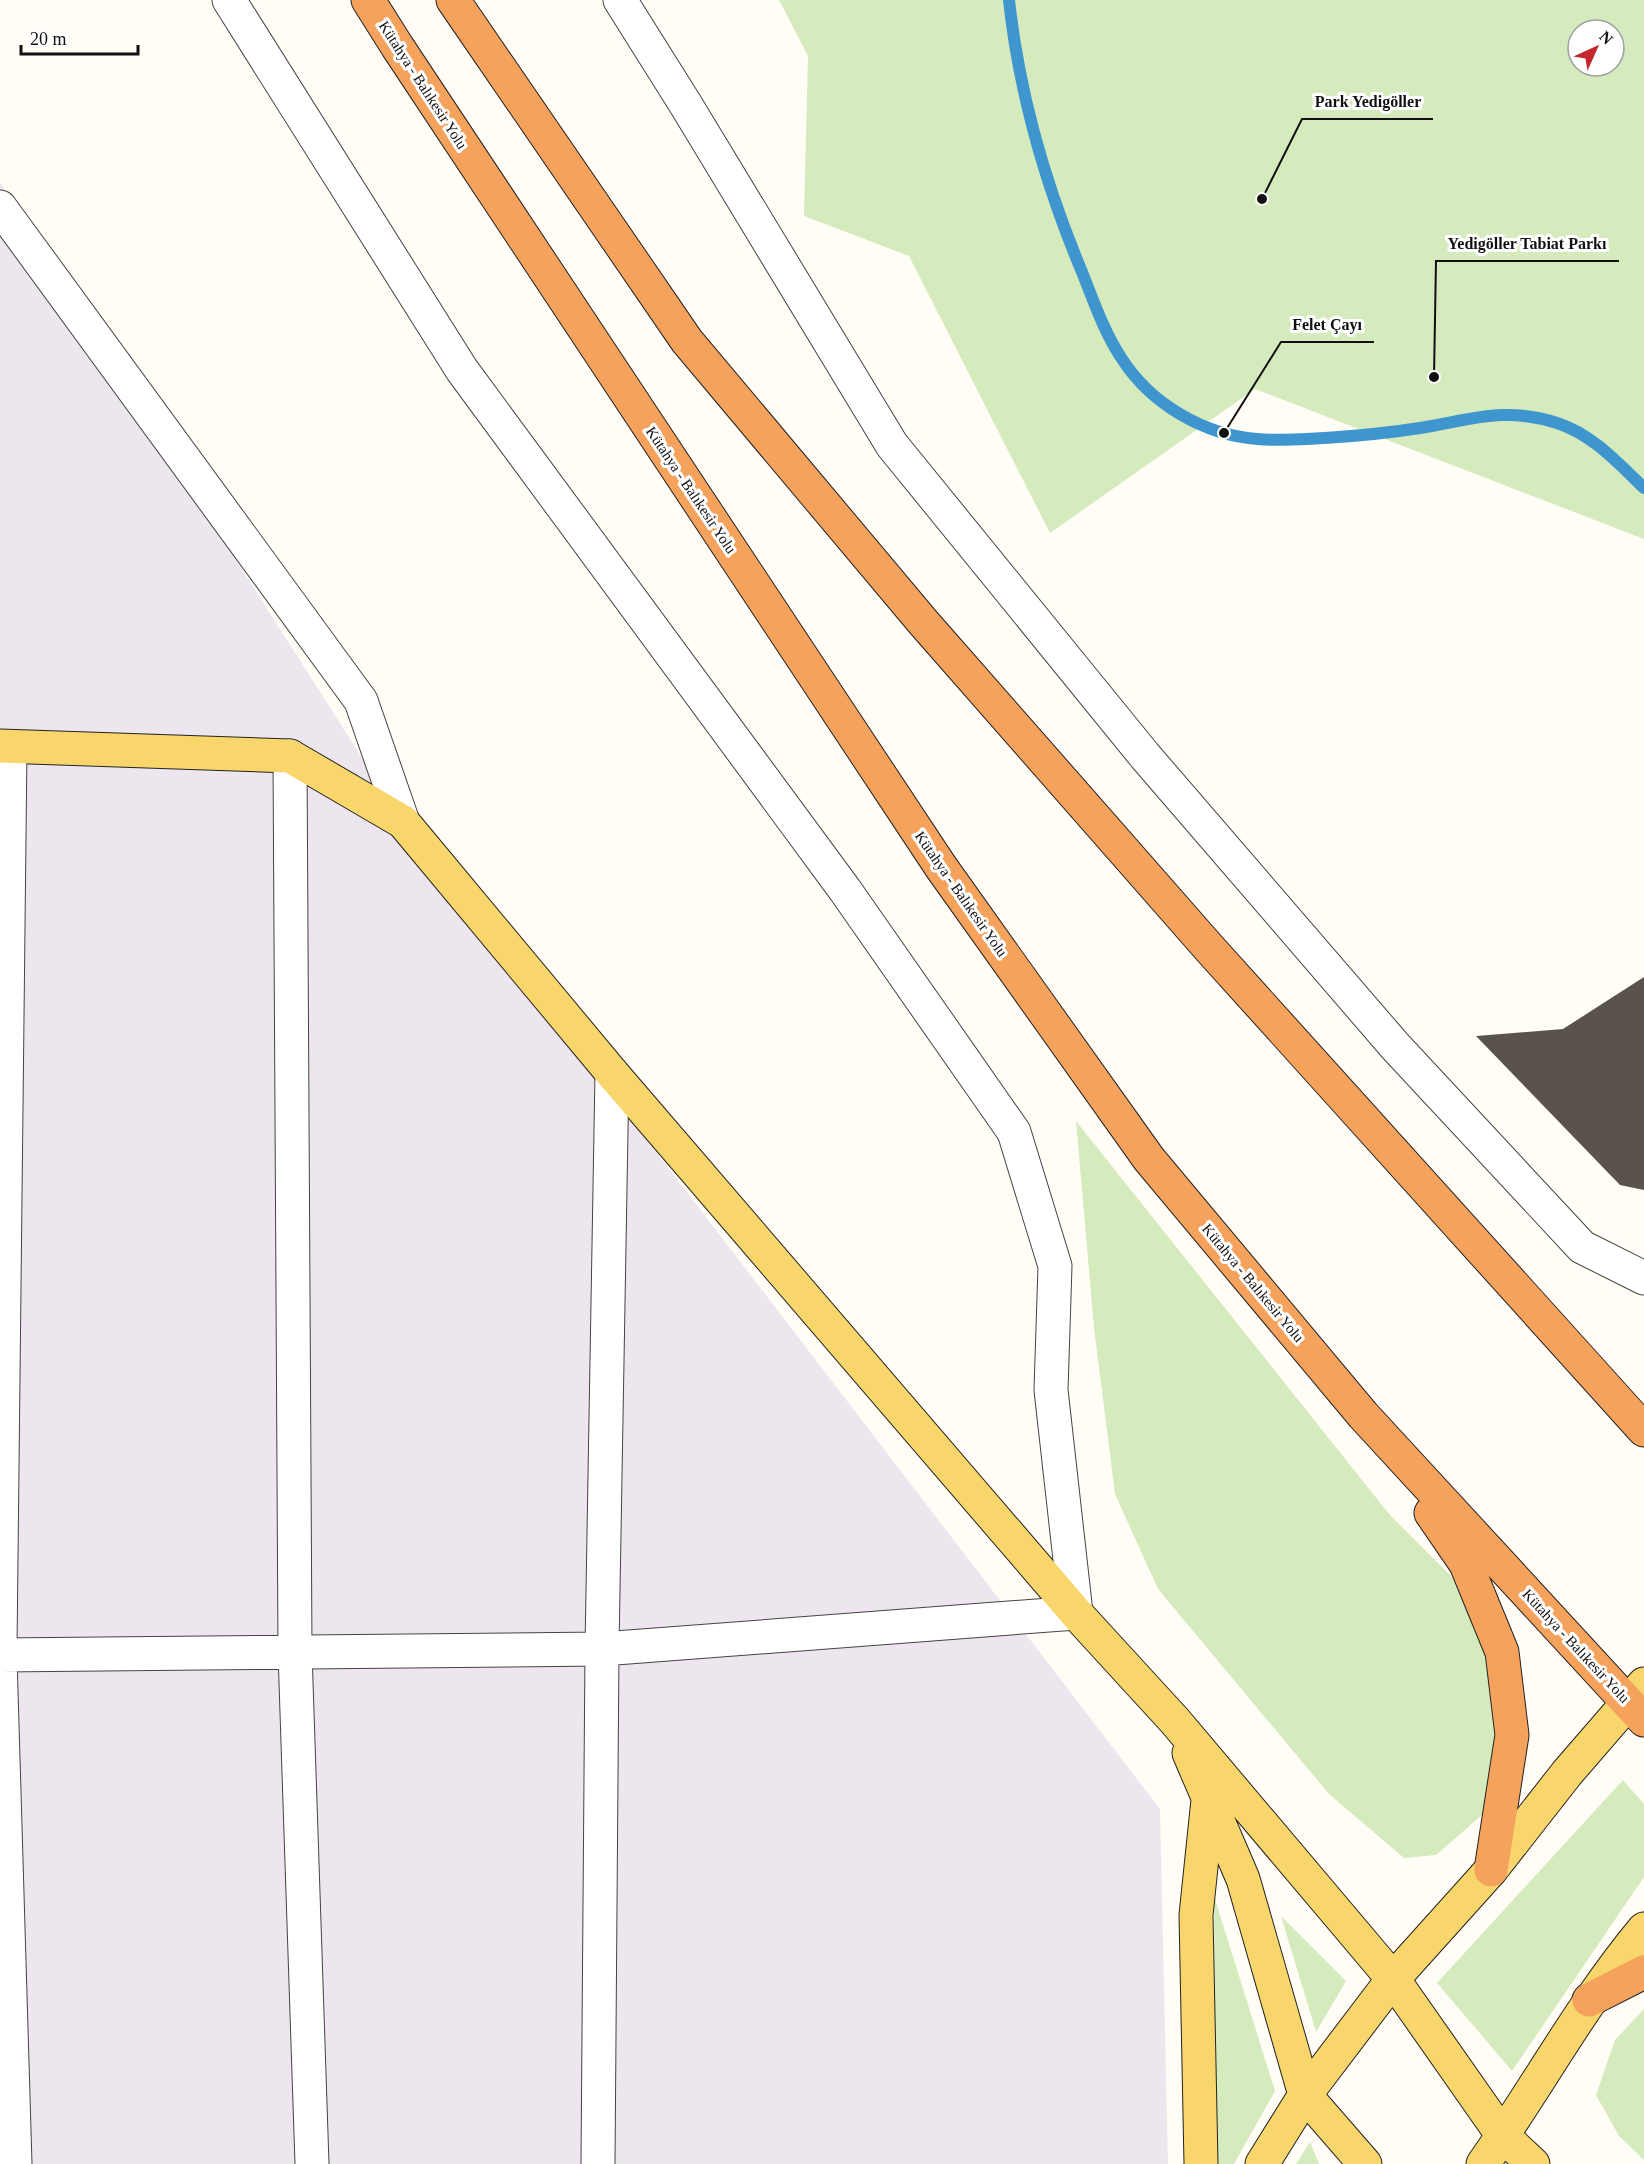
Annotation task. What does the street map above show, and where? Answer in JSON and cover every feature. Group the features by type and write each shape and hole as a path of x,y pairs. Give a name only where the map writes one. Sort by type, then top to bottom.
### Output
{"highway":[{"name":"Kütahya - Balıkesir Yolu","path":"368,0 941,867 1149,1159 1363,1416 1639,1702"},
{"path":"453,0 687,341 923,622 1171,905 1644,1430"},
{"path":"1363,1416 1466,1564 1502,1652 1512,1735 1491,1870"},
{"path":"1589,2000 1644,1972"}],"main road":[{"path":"5,746 290,756 403,822 612,1073 1076,1613 1175,1721 1393,1979 1503,2136 1533,2164"},
{"path":"1262,2164 1305,2095 1393,1979 1491,1870 1567,1773 1639,1702"},
{"path":"1175,1721 1243,1879 1305,2095 1365,2164"},
{"path":"1201,2164 1196,1915 1209,1798"},
{"path":"1483,2164 1589,2000 1644,1929"}],"street":[{"path":"15,2164 0,1656 602,1649 1076,1613 1051,1390 1055,1266 1014,1132 845,890 462,370 229,0"},
{"path":"620,0 892,445 1153,765 1395,1046 1582,1247 1644,1278"},
{"path":"0,207 361,701 403,822"},
{"path":"0,1648 5,746"},
{"path":"290,756 295,1652 312,2164"},
{"path":"598,2164 602,1649 612,1073"},
{"path":"1582,1247 1644,1256"}],"shaded area":[{"path":"0,182 87,326 403,822 1160,1809 1168,2164 0,2164"}],"green space":[{"path":"779,0 1644,0 1644,539 1255,389 1050,533 909,256 804,216 808,56"},
{"path":"1076,1121 1389,1514 1485,1610 1505,1757 1482,1815 1436,1855 1404,1858 1329,1794 1158,1589 1115,1494 1094,1328"},
{"path":"1623,1780 1644,1804 1644,1877 1512,2071 1437,1983"},
{"path":"1214,1896 1275,2091 1234,2164 1216,2164"},
{"path":"1281,1916 1346,1981 1316,2032"},
{"path":"1644,2009 1644,2160 1619,2136 1596,2095 1615,2040"},
{"path":"1310,2142 1319,2164 1296,2164"}],"building":[{"path":"1644,977 1644,1190 1620,1185 1476,1036 1563,1029"}],"waterway":[{"path":"1009,0 1027,104 1046,173 1069,239 1100,317 1116,349 1134,375 1163,403 1199,424 1218,431 1266,440 1372,434 1488,416 1520,415 1538,418 1582,434 1604,450 1644,488"}],"place":[{"name":"Park Yedigöller","path":"1262,199"},
{"name":"Yedigöller Tabiat Parkı","path":"1434,377"},
{"name":"Felet Çayı","path":"1224,433"}]}
